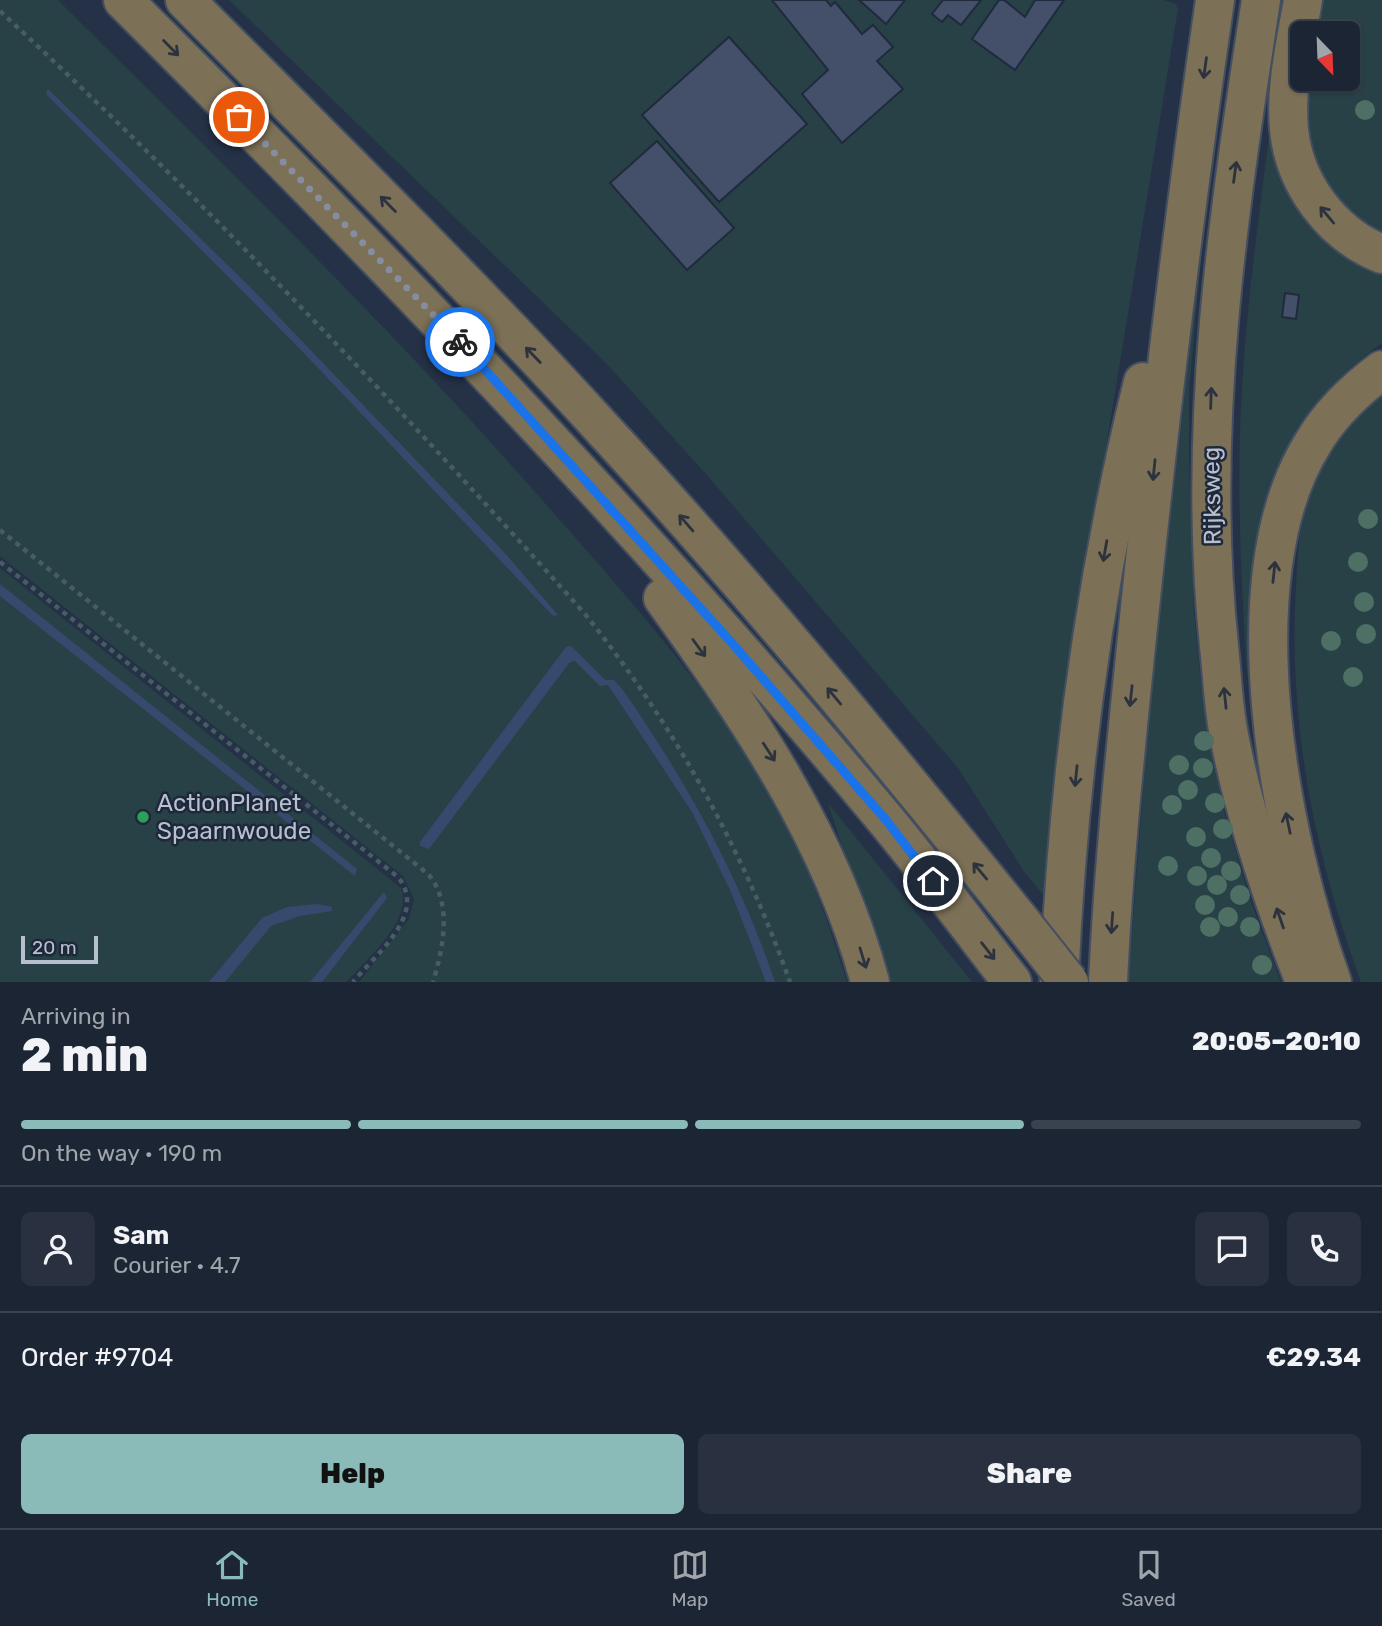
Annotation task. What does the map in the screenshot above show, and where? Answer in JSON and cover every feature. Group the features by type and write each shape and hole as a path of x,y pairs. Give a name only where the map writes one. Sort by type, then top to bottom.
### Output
{"highway":[{"path":"123,0 421,301 545,434 886,820 1012,982"},
{"path":"185,0 436,253 602,427 764,611 1069,982"},
{"path":"1108,982 1131,692 1181,231 1215,0"},
{"name":"Rijksweg","path":"1261,0 1228,217 1214,348 1210,485 1214,603 1228,728 1240,787 1270,890 1305,982"},
{"path":"1303,0 1288,111 1293,151 1303,178 1328,218 1355,241 1382,254"},
{"path":"1059,982 1063,894 1090,641 1118,484 1181,231"},
{"path":"1332,982 1316,937 1285,807 1268,675 1270,611 1274,565 1283,519 1300,466 1332,416 1382,370"},
{"path":"545,434 732,694 774,758 805,813 838,886 870,982"}],"path":[{"path":"0,11 200,203 501,521 585,614 622,660 701,784 755,891 790,982"},
{"path":"0,530 428,874 440,891 443,903 441,945 432,982"},
{"path":"0,562 398,877 409,898 406,914 353,982"}],"green space":[{"path":"0,0 58,0 357,300 473,423 598,564 698,685 756,770 782,815 801,856 826,918 847,982 359,982 409,919 414,899 403,876 0,556"},
{"path":"229,0 1163,0 1176,4 1178,9 1072,655 1048,901 1025,873 958,768 712,481 606,363"},
{"path":"1314,0 1382,0 1382,243 1375,241 1311,169 1303,91 1360,91 1360,21 1310,21"},
{"path":"1270,129 1350,258 1382,274 1382,343 1341,377 1309,413 1286,450 1270,490 1260,532 1254,577 1250,675 1247,675 1240,532 1240,424 1250,290"},
{"path":"1204,225 1189,391 1194,613 1201,683 1224,811 1250,899 1281,982 1128,982 1151,691"},
{"path":"1382,394 1382,982 1361,982 1330,885 1308,787 1296,687 1296,586 1298,548 1311,486 1332,448 1350,423"},
{"name":"ActionPlanet Spaarnwoude","path":"0,568 401,888 403,901 394,926 347,982 0,982"},
{"path":"828,803 972,982 886,982"}],"water":[{"path":"48,89 253,290 503,551 558,615 553,616 300,349 46,94"},
{"path":"0,584 357,869 355,876 0,596"},
{"path":"571,646 605,680 614,680 623,690 669,760 728,866 775,982 766,982 731,892 692,812 608,685 600,686 575,661 570,662 429,849 420,846 420,842 566,647"},
{"path":"384,892 387,898 322,982 310,982"},
{"path":"317,904 332,907 332,911 300,916 271,926 225,982 209,982 262,918 287,907"}],"building":[{"path":"772,0 826,0 831,6 835,2 862,34 873,25 893,47 877,61 903,89 842,143 802,94 828,70"},
{"path":"859,0 905,0 886,24"},
{"path":"943,0 981,0 961,25 948,15 942,22 932,14"},
{"path":"999,0 1004,0 1025,17 1035,0 1064,0 1015,70 972,39"},
{"path":"729,37 807,124 719,202 642,115"},
{"path":"657,141 734,228 687,270 610,183"},
{"path":"1285,293 1299,295 1296,319 1282,317"}],"way so far":[{"path":"239,117 460,342"}],"place":[{"name":"ActionPlanet Spaarnwoude","path":"143,817"}],"route":[{"path":"460,342 731,642 886,820 933,881"}]}
